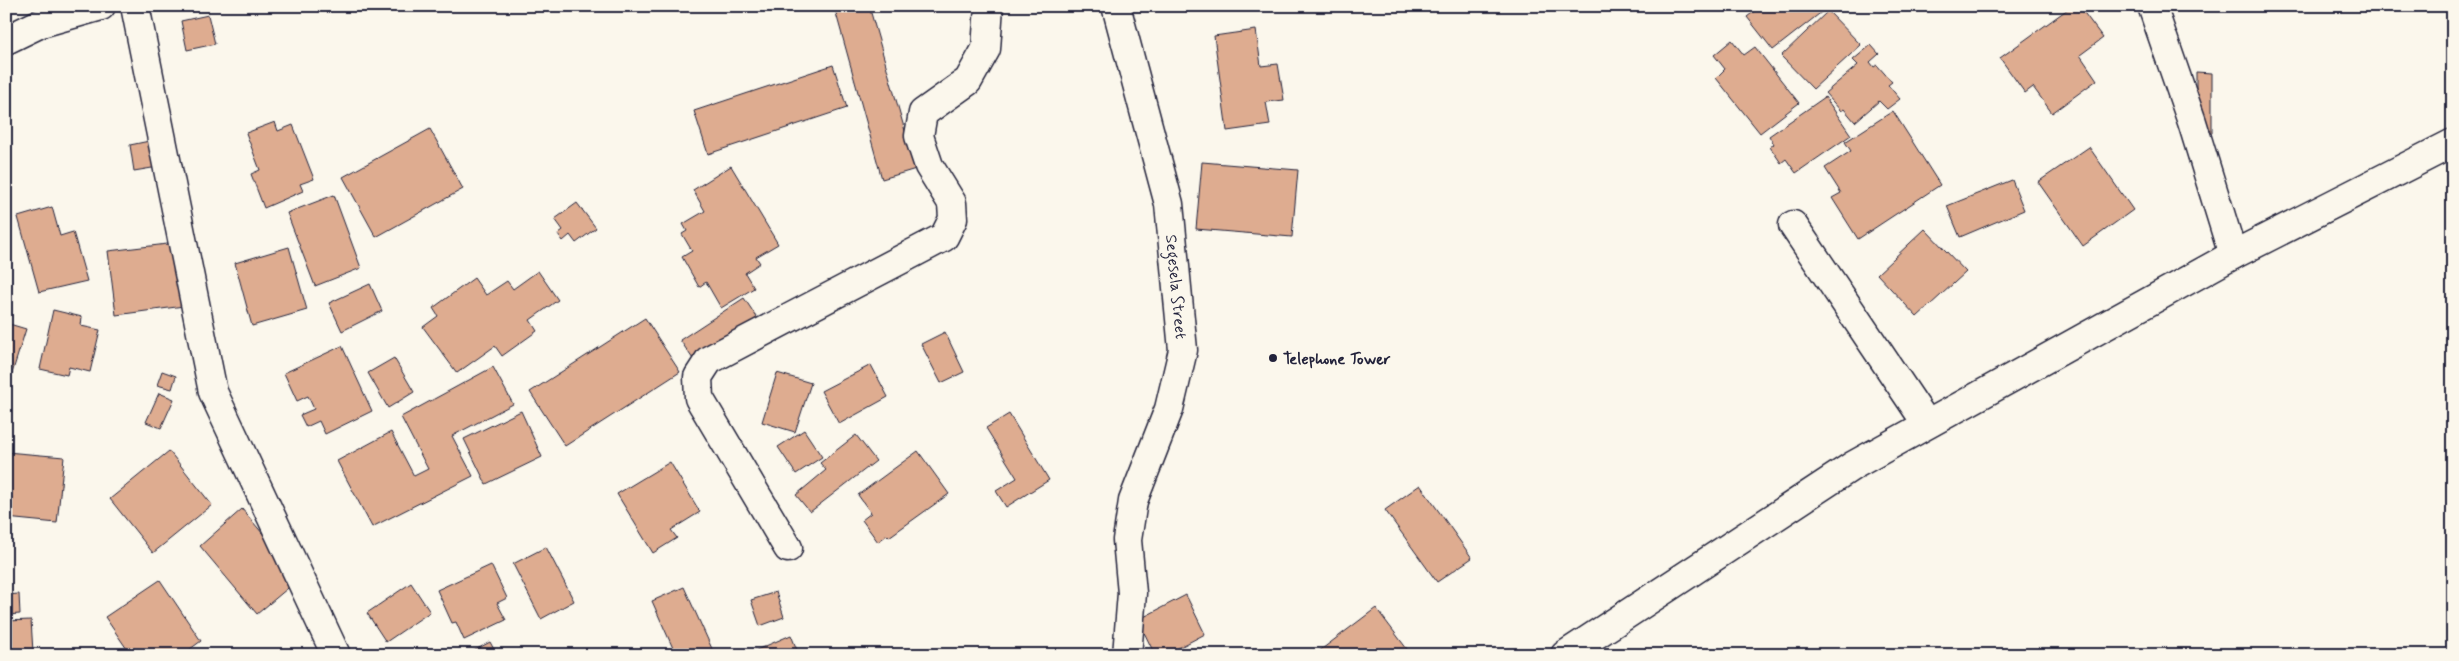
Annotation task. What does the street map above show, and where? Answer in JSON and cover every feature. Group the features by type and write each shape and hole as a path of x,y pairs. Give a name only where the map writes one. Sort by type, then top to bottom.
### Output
{"street":[{"path":"6,40 41,23 101,6"},
{"path":"135,6 213,392 336,655"},
{"path":"788,548 699,398 698,377 709,360 944,237 953,219 952,203 929,166 919,136 923,113 968,82 986,49 989,6"},
{"name":"Segesela Street","path":"1116,6 1170,204 1183,350 1169,409 1133,501 1127,540 1132,593 1127,655"},
{"path":"2152,6 2192,122 2233,256"},
{"path":"1564,655 1854,465 2233,256 2453,143"},
{"path":"1793,225 1927,424"}],"building":[{"path":"834,6 869,6 916,169 882,179"},
{"path":"1761,6 1828,7 1773,50 1747,17"},
{"path":"2072,6 2079,6 2103,38 2080,55 2097,80 2052,113 2033,87 2025,93 2000,58"},
{"path":"1828,11 1861,45 1813,89 1781,56"},
{"path":"208,15 215,44 187,50 181,21"},
{"path":"1256,30 1261,66 1278,64 1284,100 1266,102 1270,125 1227,131 1214,36"},
{"path":"1732,40 1744,55 1755,47 1799,103 1760,133 1716,78 1725,69 1714,55"},
{"path":"1871,45 1879,54 1870,62 1874,67 1877,65 1892,82 1888,85 1900,99 1887,109 1879,101 1855,122 1844,109 1841,111 1825,93 1858,65 1853,60"},
{"path":"833,65 847,108 708,154 694,111"},
{"path":"2196,72 2212,73 2212,133 2196,133"},
{"path":"1825,97 1851,135 1796,173 1786,159 1781,163 1770,147 1774,144 1769,136"},
{"path":"1893,111 1940,185 1858,239 1832,198 1841,193 1825,168 1851,151 1845,142"},
{"path":"275,122 278,131 293,125 314,179 300,184 303,191 264,208 251,174 260,170 246,133"},
{"path":"430,129 463,189 376,237 343,177"},
{"path":"159,139 164,166 134,171 130,145"},
{"path":"2089,147 2133,210 2083,246 2038,182"},
{"path":"1202,162 1298,170 1292,237 1196,229"},
{"path":"731,166 778,244 756,257 760,263 745,273 754,288 721,308 706,282 699,287 682,257 692,251 682,234 687,231 683,224 705,211 693,190"},
{"path":"2012,180 2024,210 1960,237 1947,206"},
{"path":"334,195 361,268 315,286 287,213"},
{"path":"577,203 596,228 576,243 570,235 563,241 558,234 563,230 555,219"},
{"path":"52,207 60,236 73,232 87,281 39,292 18,217"},
{"path":"1925,229 1966,272 1917,317 1877,274"},
{"path":"176,243 184,306 116,315 108,251"},
{"path":"289,247 307,310 252,326 235,263"},
{"path":"538,271 558,300 530,320 537,331 502,356 495,346 457,373 423,327 438,316 433,308 474,278 486,295 507,281 513,289"},
{"path":"370,284 382,311 342,331 329,303"},
{"path":"744,298 760,322 697,365 680,340"},
{"path":"53,310 82,317 81,326 100,330 90,372 69,367 67,375 40,369"},
{"path":"645,318 680,372 565,446 530,392"},
{"path":"6,323 26,329 9,383 6,383"},
{"path":"945,332 964,372 941,383 921,344"},
{"path":"342,346 372,411 325,434 319,421 306,427 300,415 314,409 308,396 297,401 284,373"},
{"path":"394,358 414,392 388,408 368,373"},
{"path":"871,365 888,397 839,424 821,391"},
{"path":"493,367 513,404 452,436 473,476 372,527 337,461 391,432 414,476 428,469 401,417"},
{"path":"162,371 176,376 172,389 157,385"},
{"path":"777,373 811,383 795,432 762,422"},
{"path":"159,393 174,399 161,428 146,422"},
{"path":"521,411 542,457 486,484 464,439"},
{"path":"1009,414 1049,480 1006,507 996,491 1017,478 986,428"},
{"path":"804,430 822,457 796,474 778,447"},
{"path":"856,435 876,461 810,512 796,495 826,470 820,463"},
{"path":"169,451 212,505 153,553 110,499"},
{"path":"918,451 949,494 889,537 887,535 878,542 862,520 871,513 858,495"},
{"path":"6,452 64,457 57,523 6,518"},
{"path":"670,462 700,512 671,530 677,538 653,553 617,494"},
{"path":"1420,485 1472,558 1437,582 1385,510"},
{"path":"242,509 300,578 257,614 200,546"},
{"path":"546,547 574,601 541,619 513,564"},
{"path":"491,565 507,598 497,603 506,620 464,640 456,622 452,623 437,590"},
{"path":"160,580 201,641 182,655 131,655 105,617"},
{"path":"411,583 430,612 386,642 367,613"},
{"path":"684,587 713,651 705,655 676,655 652,601"},
{"path":"776,592 784,617 760,626 751,600"},
{"path":"19,594 20,614 6,615 6,595"},
{"path":"1186,595 1205,634 1165,655 1155,655 1138,620"},
{"path":"1376,608 1407,649 1399,655 1379,655 1374,648 1365,655 1314,655"},
{"path":"31,620 33,652 6,653 6,621"},
{"path":"791,635 799,655 745,655"},
{"path":"490,642 497,655 466,655"}],"place":[{"name":"Telephone Tower","path":"1273,358"}]}
